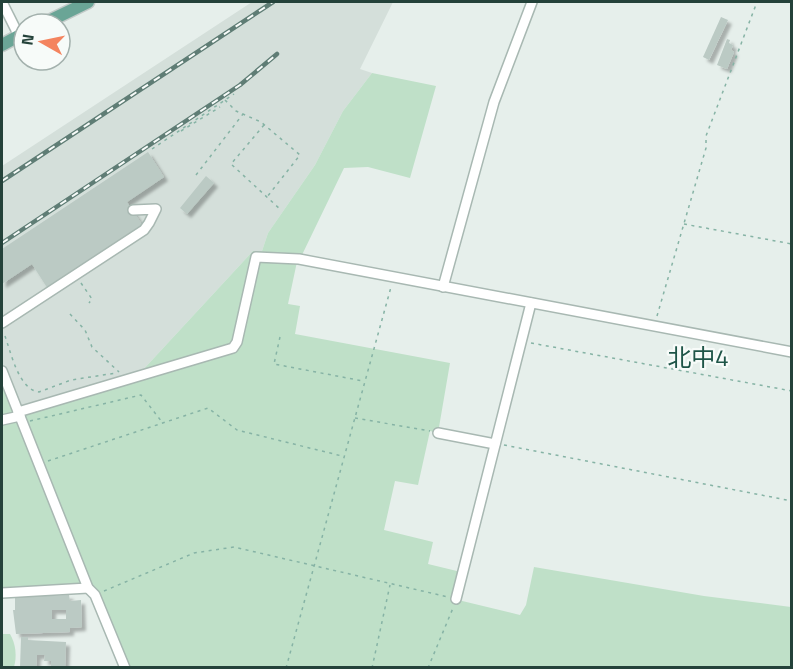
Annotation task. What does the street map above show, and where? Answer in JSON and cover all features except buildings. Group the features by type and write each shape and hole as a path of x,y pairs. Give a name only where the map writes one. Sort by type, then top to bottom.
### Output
{"main road":[{"path":"68,12 88,2"}],"street":[{"path":"2,2 12,18"},
{"path":"443,287 494,102 532,2"},
{"path":"2,323 144,230 156,209 133,210"},
{"path":"2,420 20,417 233,348 237,342 256,257 299,259 792,352"},
{"path":"456,599 531,303"},
{"path":"2,371 125,668"},
{"path":"438,433 495,444"},
{"path":"2,593 92,591"}],"path":[{"path":"654,326 706,148 706,135 757,2"},
{"path":"220,107 152,149 234,94"},
{"path":"225,100 233,109 256,118 300,155 267,197"},
{"path":"196,175 244,114"},
{"path":"265,125 231,164 281,210"},
{"path":"684,224 792,244"},
{"path":"76,275 92,299 89,303"},
{"path":"286,668 394,277"},
{"path":"5,336 23,384 34,391 39,392 86,376 120,372 92,347 85,330 70,314"},
{"path":"280,337 274,364 364,381"},
{"path":"521,341 792,391"},
{"path":"20,417 141,395 163,423"},
{"path":"39,465 208,408 237,430 343,456"},
{"path":"354,418 438,433"},
{"path":"495,444 792,501"},
{"path":"92,591 194,553 234,547 456,599 428,668"},
{"path":"372,668 390,584"}],"shaded area":[{"path":"252,2 393,2 360,69 372,73 343,111 315,165 268,233 262,251 253,251 141,372 31,406 18,405 2,365 2,166"}],"green space":[{"path":"372,73 436,86 410,178 368,167 344,168 301,257 298,257 288,304 300,306 295,334 450,363 438,433 430,431 418,485 395,481 384,530 433,542 428,564 461,572 454,599 520,615 526,605 534,567 704,596 791,607 791,667 126,667 91,584 2,589 2,380 15,412 141,372 253,251 262,251 268,233 315,165 343,111"},
{"path":"3,634 10,634 14,642 16,655 14,667 2,667"}],"railway":[{"path":"2,181 273,2"},
{"path":"2,243 240,85 277,54"}],"district":[{"name":"北中4","path":"698,357"}]}
